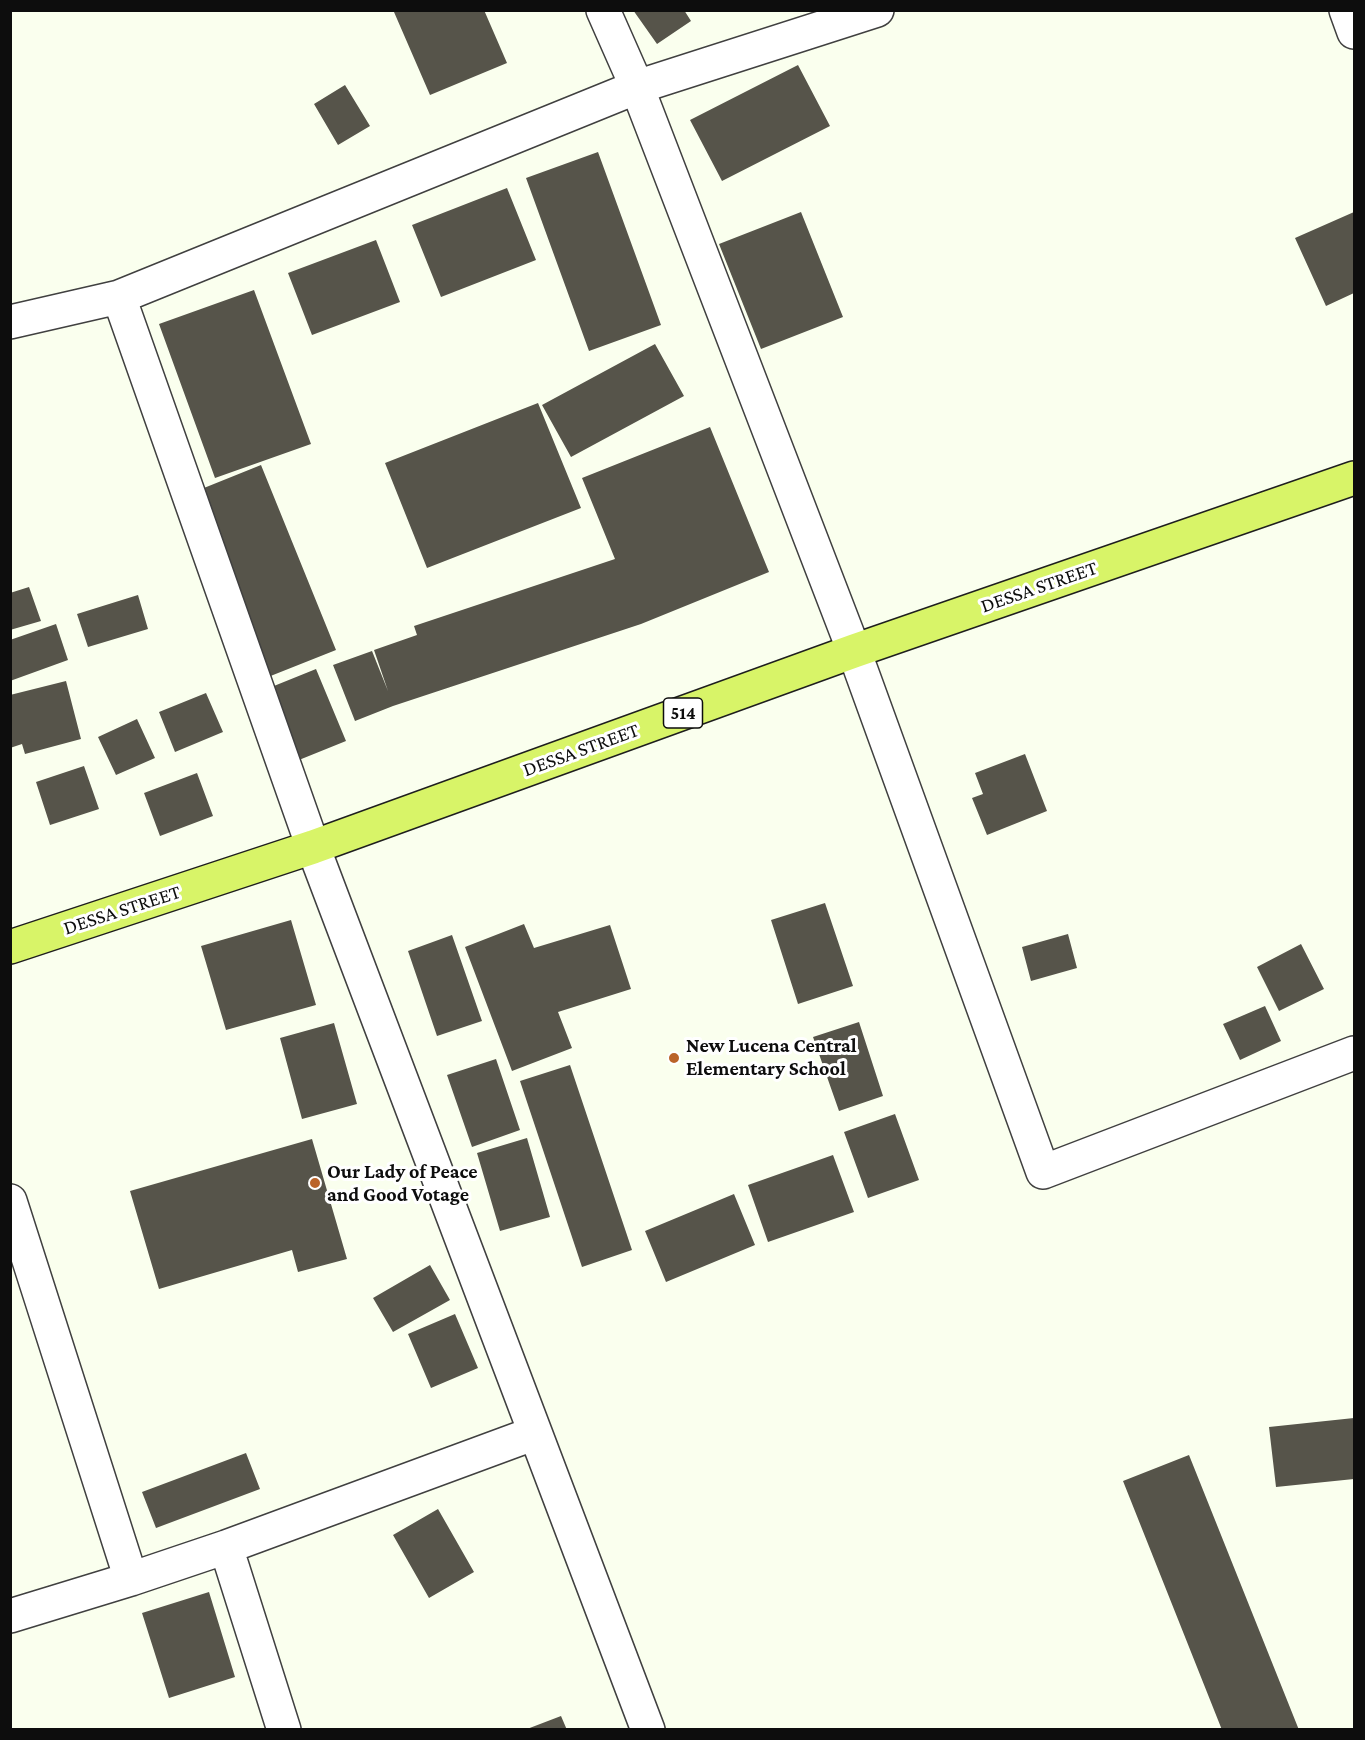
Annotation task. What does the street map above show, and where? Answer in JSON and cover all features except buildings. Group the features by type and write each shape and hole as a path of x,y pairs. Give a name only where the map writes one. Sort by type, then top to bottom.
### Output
{"main road":[{"name":"DESSA STREET","path":"10,947 313,847 854,651 1354,478"}],"street":[{"path":"603,10 637,87 854,651 1043,1172 1354,1053"},
{"path":"10,322 119,297 637,87 877,10"},
{"path":"1346,10 1354,32"},
{"path":"119,297 313,847 648,1730"},
{"path":"10,1201 131,1579"},
{"path":"10,1616 226,1547 535,1433"},
{"path":"226,1547 284,1730"}],"place":[{"name":"New Lucena Central Elementary School","path":"674,1058"},
{"name":"Our Lady of Peace and Good Votage","path":"315,1183"}]}
